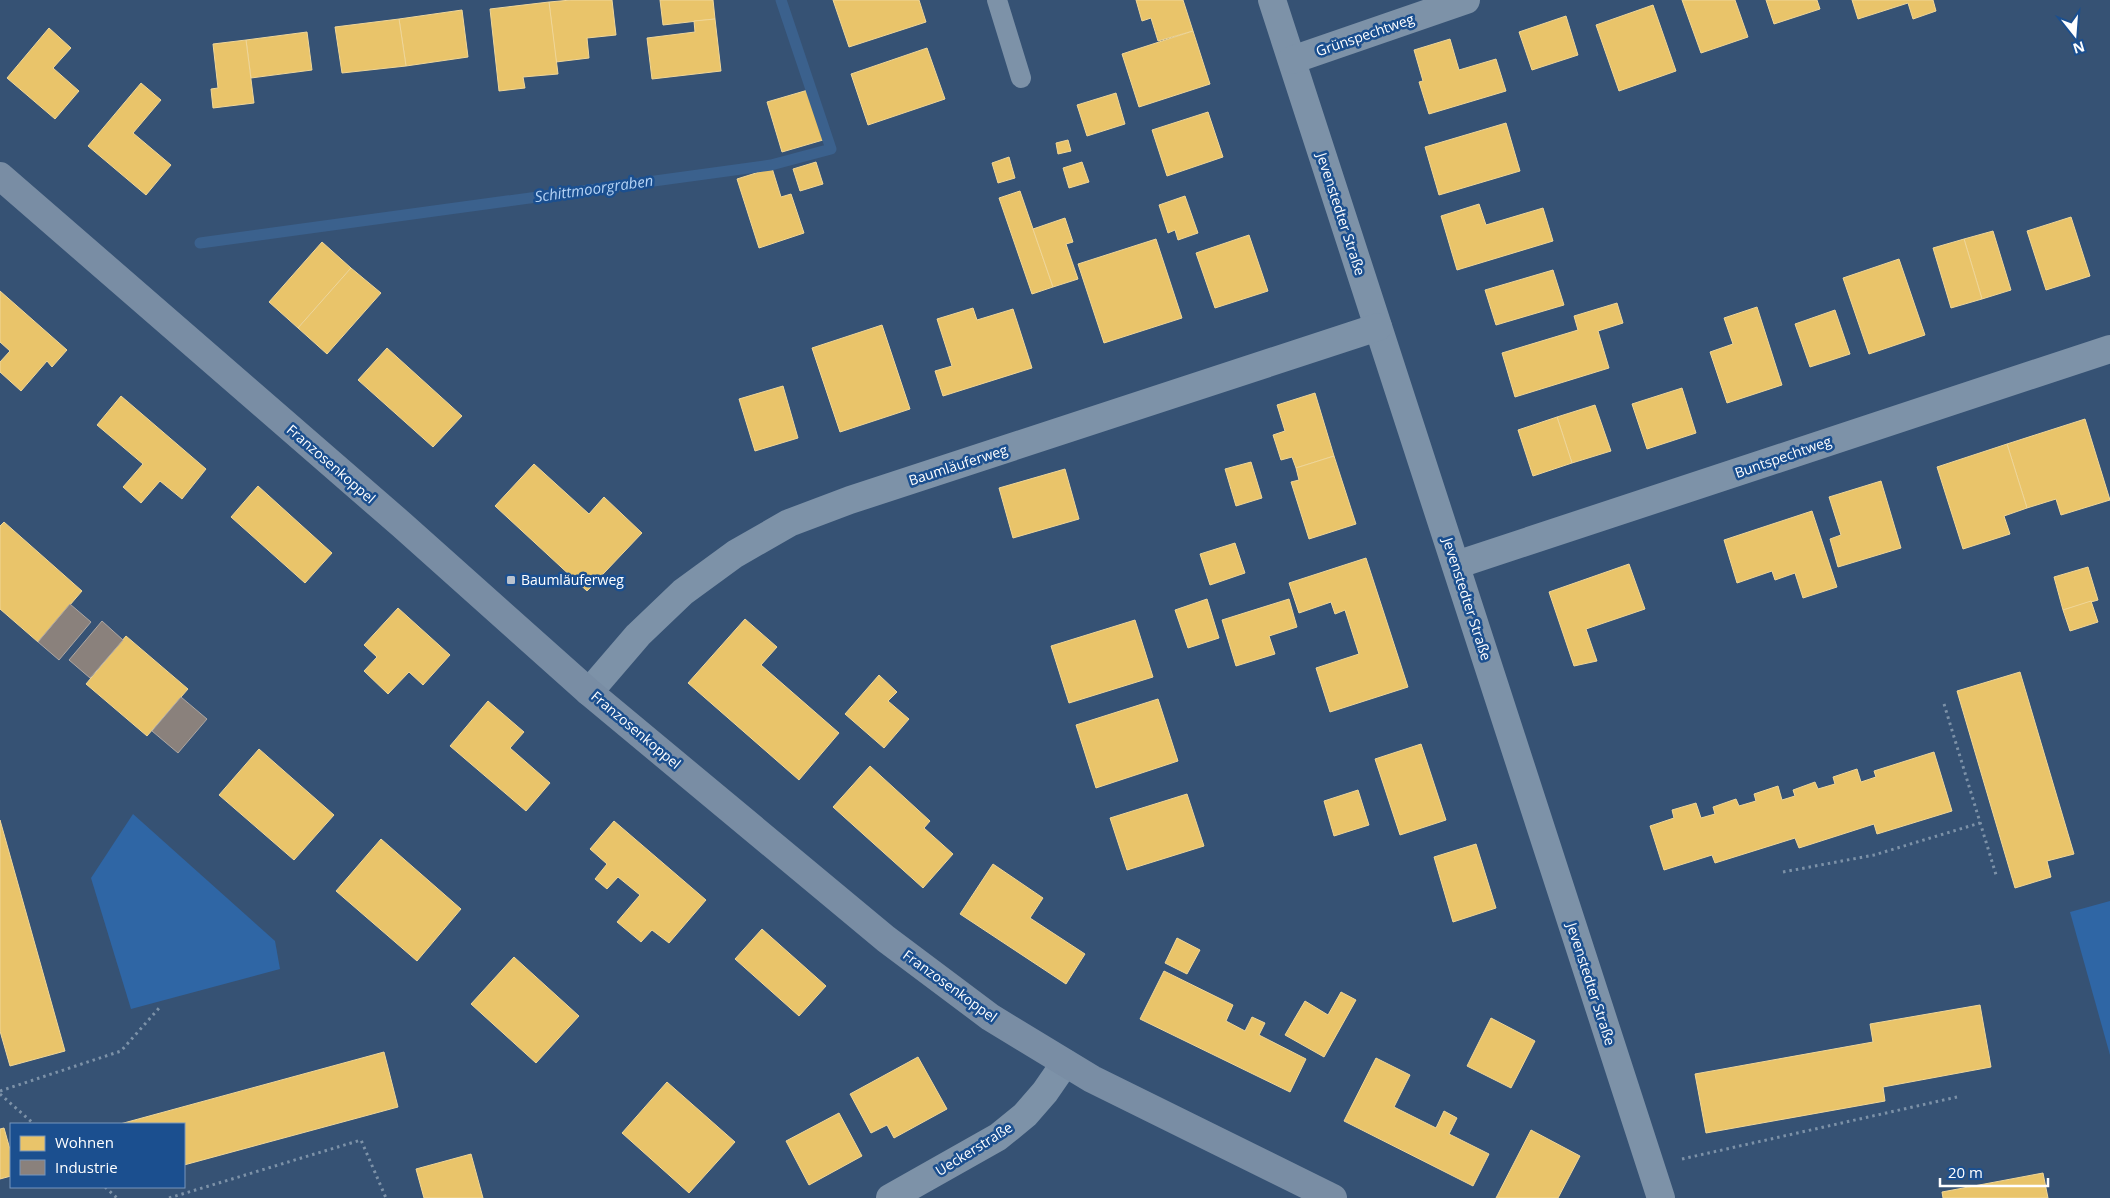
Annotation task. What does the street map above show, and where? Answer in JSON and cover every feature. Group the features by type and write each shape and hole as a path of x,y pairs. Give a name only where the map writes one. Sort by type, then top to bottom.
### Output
{"street":[{"name":"Jevenstedter Straße","path":"1272,0 1661,1198"},
{"name":"Grünspechtweg","path":"1292,60 1466,0"},
{"name":"Franzosenkoppel","path":"0,176 381,507 589,692 886,939 990,1017 1065,1063 1101,1083 1333,1198"},
{"name":"Baumläuferweg","path":"589,692 638,635 683,592 736,554 789,523 850,500 1378,327"},
{"name":"Buntspechtweg","path":"1456,565 2110,349"},
{"name":"Ueckerstraße","path":"890,1198 998,1137 1025,1115 1045,1092 1065,1063"}],"lane":[{"path":"997,0 1021,78"}],"path":[{"path":"1944,704 1997,878"},
{"path":"1783,872 1874,855 1980,823"},
{"path":"33,1123 0,1092 121,1050 160,1006"},
{"path":"1680,1160 1957,1097"},
{"path":"169,1198 361,1140 386,1198"},
{"path":"106,1188 117,1198"}],"shaded area":[{"path":"133,814 275,941 280,969 131,1009 91,878"},
{"path":"2110,901 2110,1055 2070,912"}],"building: Wohnen":[{"path":"612,0 616,35 587,38 589,58 556,62 549,2"},
{"path":"660,0 713,0 715,19 663,25"},
{"path":"833,0 919,0 926,22 849,47"},
{"path":"1136,0 1183,0 1193,31 1158,41 1151,18 1142,21"},
{"path":"1682,0 1735,0 1748,37 1701,53"},
{"path":"1766,0 1817,0 1820,9 1774,24"},
{"path":"1852,0 1933,0 1936,11 1913,19 1908,3 1858,19"},
{"path":"549,2 558,74 523,77 525,88 499,91 490,9"},
{"path":"1653,5 1676,71 1619,91 1596,25"},
{"path":"462,10 468,57 406,66 399,19"},
{"path":"1566,16 1578,55 1532,70 1519,32"},
{"path":"399,19 406,66 342,73 335,27"},
{"path":"715,19 721,71 652,79 647,38 695,32 694,21"},
{"path":"49,28 71,48 53,68 79,91 55,119 7,78"},
{"path":"1193,31 1210,84 1139,107 1122,54"},
{"path":"307,32 312,70 251,78 246,40"},
{"path":"1450,39 1459,70 1496,59 1506,91 1429,114 1419,82 1423,81 1414,50"},
{"path":"246,40 254,103 213,108 211,89 218,88 213,44"},
{"path":"927,48 945,99 868,125 851,74"},
{"path":"141,83 161,100 133,133 171,165 146,195 88,146"},
{"path":"808,90 823,140 782,152 767,102"},
{"path":"1116,93 1125,124 1087,136 1077,105"},
{"path":"1208,112 1223,157 1167,176 1152,130"},
{"path":"1506,123 1520,171 1439,195 1425,147"},
{"path":"1068,140 1071,151 1058,154 1056,143"},
{"path":"1009,157 1015,178 998,183 992,163"},
{"path":"816,162 823,184 800,191 793,169"},
{"path":"1082,162 1089,182 1069,188 1063,168"},
{"path":"772,168 781,197 791,194 804,233 759,248 737,179"},
{"path":"1020,191 1053,287 1032,294 999,198"},
{"path":"1185,196 1198,233 1178,240 1175,230 1168,233 1159,205"},
{"path":"1479,204 1486,225 1543,208 1553,241 1457,270 1441,216"},
{"path":"2071,217 2090,276 2046,290 2027,231"},
{"path":"1065,218 1073,242 1066,244 1078,279 1053,287 1033,229"},
{"path":"1993,231 2011,290 1982,299 1964,239"},
{"path":"1249,235 1268,291 1215,308 1196,253"},
{"path":"1156,239 1182,318 1104,343 1078,264"},
{"path":"1964,239 1982,299 1951,308 1933,248"},
{"path":"322,242 351,268 298,328 269,302"},
{"path":"1899,259 1925,335 1869,354 1843,278"},
{"path":"351,268 381,293 327,354 298,328"},
{"path":"1553,270 1564,305 1496,325 1485,290"},
{"path":"0,291 67,350 52,367 47,361 21,391 0,372 0,362 10,351 0,342"},
{"path":"1617,303 1623,323 1598,331 1609,368 1515,397 1502,353 1578,330 1574,316"},
{"path":"1757,307 1782,385 1727,403 1710,352 1733,344 1724,318"},
{"path":"973,308 977,320 1013,309 1032,368 943,396 935,371 952,366 937,319"},
{"path":"1835,310 1850,354 1810,367 1795,324"},
{"path":"882,325 910,409 840,432 812,348"},
{"path":"387,348 462,416 433,447 358,380"},
{"path":"783,386 798,438 755,451 739,399"},
{"path":"1682,388 1696,433 1647,449 1632,404"},
{"path":"1315,393 1334,456 1296,468 1292,457 1281,460 1273,435 1285,431 1277,405"},
{"path":"121,396 206,469 182,499 160,481 141,503 123,487 143,464 97,425"},
{"path":"1595,405 1611,451 1572,463 1557,417"},
{"path":"1557,417 1572,463 1533,476 1518,430"},
{"path":"2085,419 2110,500 2061,515 2056,499 2027,508 2007,444"},
{"path":"2007,444 2027,508 2004,516 2010,534 1963,549 1937,467"},
{"path":"1334,456 1356,524 1309,539 1291,482 1299,480 1296,468"},
{"path":"1251,462 1262,498 1236,506 1225,469"},
{"path":"534,464 589,514 604,497 642,533 587,591 495,506"},
{"path":"1065,469 1079,519 1013,538 999,488"},
{"path":"1881,481 1901,548 1838,567 1830,539 1841,535 1829,497"},
{"path":"258,486 332,553 305,583 231,517"},
{"path":"1812,511 1837,587 1803,598 1795,573 1775,580 1772,571 1737,583 1724,540"},
{"path":"4,522 82,591 38,642 0,609 0,526"},
{"path":"1235,543 1245,573 1210,585 1200,554"},
{"path":"1366,558 1408,687 1330,712 1316,668 1359,654 1345,610 1335,614 1331,602 1299,613 1289,583"},
{"path":"1629,564 1645,609 1586,629 1597,661 1574,666 1549,592"},
{"path":"2088,567 2098,600 2063,610 2054,577"},
{"path":"1207,599 1219,638 1188,648 1175,610"},
{"path":"1289,599 1297,627 1269,636 1275,654 1236,666 1222,620"},
{"path":"2091,601 2098,622 2070,631 2063,610"},
{"path":"398,608 450,655 423,685 409,672 388,694 364,671 377,657 364,645"},
{"path":"745,619 777,647 761,665 839,733 799,780 688,683"},
{"path":"1135,620 1153,677 1069,703 1051,646"},
{"path":"126,636 188,689 147,736 86,684"},
{"path":"2020,672 2074,854 2047,861 2051,877 2015,888 1957,691"},
{"path":"879,675 897,692 888,701 909,719 884,748 845,714"},
{"path":"1158,699 1178,761 1096,788 1076,725"},
{"path":"488,701 524,732 510,748 550,783 526,811 450,746"},
{"path":"1421,744 1446,820 1400,835 1375,759"},
{"path":"259,749 334,815 294,860 219,795"},
{"path":"1934,752 1952,811 1877,834 1874,824 1799,848 1795,838 1715,863 1712,855 1664,870 1650,826 1674,818 1672,810 1696,803 1701,818 1715,814 1713,807 1736,799 1739,806 1756,801 1754,794 1778,786 1782,800 1795,796 1793,790 1815,782 1818,789 1835,784 1833,777 1857,769 1861,782 1876,777 1874,771"},
{"path":"870,766 930,821 924,828 953,854 923,888 833,807"},
{"path":"1358,790 1369,825 1334,836 1324,801"},
{"path":"1187,794 1204,846 1127,870 1110,818"},
{"path":"0,820 65,1051 10,1066 0,1031"},
{"path":"614,821 706,900 669,943 652,930 641,942 617,922 640,895 618,877 607,889 595,879 607,864 590,849"},
{"path":"381,839 461,909 417,961 336,891"},
{"path":"1476,844 1496,908 1453,922 1434,857"},
{"path":"993,864 1043,898 1030,918 1085,954 1066,984 960,914"},
{"path":"762,929 826,986 799,1016 735,959"},
{"path":"1177,938 1200,950 1187,974 1165,963"},
{"path":"514,957 579,1016 536,1063 471,1004"},
{"path":"1164,971 1233,1005 1226,1021 1245,1031 1252,1017 1265,1023 1259,1035 1306,1059 1290,1092 1140,1019"},
{"path":"1341,992 1356,1000 1324,1057 1285,1035 1305,1001 1328,1015"},
{"path":"1980,1005 1991,1067 1883,1087 1885,1101 1706,1133 1695,1074 1873,1042 1870,1024"},
{"path":"1491,1018 1535,1041 1511,1088 1467,1066"},
{"path":"384,1052 398,1107 185,1165 185,1123 124,1123"},
{"path":"918,1057 947,1109 894,1138 887,1125 871,1133 850,1094"},
{"path":"1376,1058 1410,1075 1394,1107 1436,1128 1444,1111 1457,1118 1449,1134 1489,1154 1473,1186 1344,1121"},
{"path":"667,1082 735,1142 689,1193 622,1133"},
{"path":"839,1113 862,1156 809,1185 786,1141"},
{"path":"4,1128 10,1149 10,1176 0,1179 0,1129"},
{"path":"1531,1130 1580,1156 1558,1198 1496,1198"},
{"path":"471,1154 483,1198 424,1198 416,1169"},
{"path":"2043,1173 2048,1198 1943,1198 1942,1192"}],"building: Industrie":[{"path":"70,604 91,622 59,660 38,642"},
{"path":"102,621 123,640 90,678 69,660"},
{"path":"181,697 207,719 178,753 152,731"}],"waterway":[{"name":"Schittmoorgraben","path":"200,243 771,165 831,149 781,0"}],"place":[{"name":"Baumläuferweg","path":"511,580"}]}
